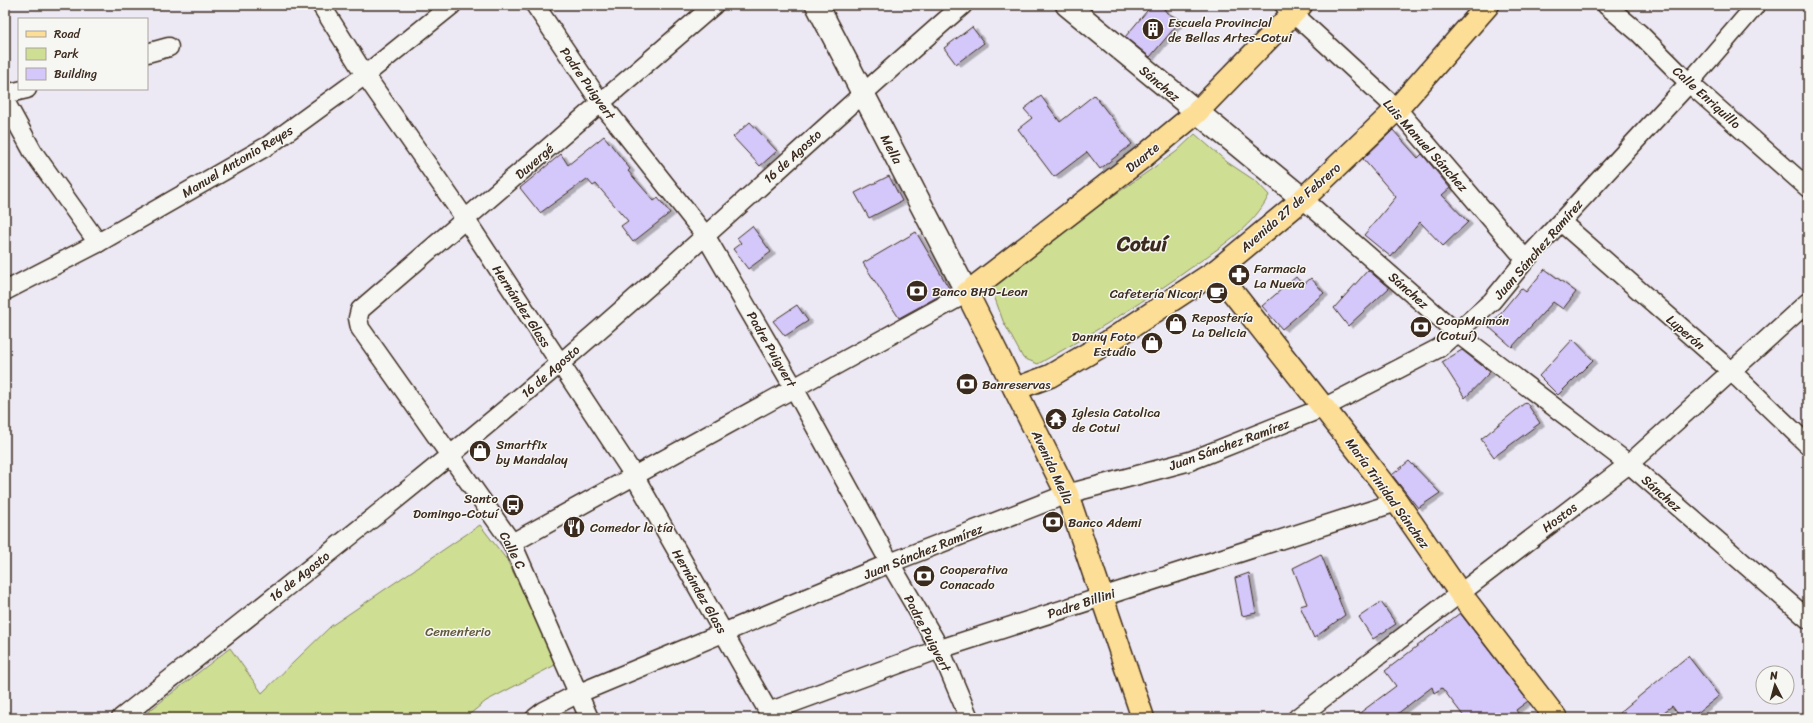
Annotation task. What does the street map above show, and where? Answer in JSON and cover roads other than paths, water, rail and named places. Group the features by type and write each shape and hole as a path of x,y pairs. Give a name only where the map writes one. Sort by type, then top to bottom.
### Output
{"main road":[{"name":"Mella","path":"816,5 967,293"},
{"name":"Sánchez","path":"1067,5 1196,113 1303,199"},
{"name":"Avenida 27 de Febrero","path":"1015,389 1050,376 1108,342 1216,271 1303,199 1397,109 1488,5"},
{"name":"Duarte","path":"967,293 1144,156 1196,113 1292,8"},
{"name":"María Trinidad Sánchez","path":"1216,271 1325,407 1397,502 1460,593 1556,718"},
{"name":"Avenida Mella","path":"967,293 1067,494 1143,718"}],"street":[{"name":"Hernández Glass","path":"322,5 366,75 466,220 634,477 725,633 770,715"},
{"name":"Manuel Antonio Reyes","path":"5,291 98,243 269,145 366,75 452,5"},
{"name":"Padre Puigvert","path":"534,5 601,103 705,235 794,388 890,563 940,649 970,718"},
{"name":"Duvergé","path":"358,318 360,310 714,5"},
{"name":"16 de Agosto","path":"121,718 450,456 560,364 862,92 963,5"},
{"name":"Calle Enriquillo","path":"1606,5 1639,33 1689,83 1808,188"},
{"name":"Juan Sánchez Ramírez","path":"535,718 544,711 577,694 890,563 1067,494 1190,461 1325,407 1439,348 1458,333 1492,301 1528,256 1689,83 1756,5"},
{"name":"Luis Manuel Sánchez","path":"1292,8 1397,109 1520,253 1528,256"},
{"path":"148,53 169,47"},
{"path":"5,94 23,90"},
{"path":"5,101 33,152 98,243"},
{"name":"Sánchez","path":"1303,199 1458,333 1629,464 1808,619"},
{"name":"Luperón","path":"1560,222 1731,371 1808,445"},
{"path":"512,543 967,293"},
{"name":"Hostos","path":"1297,718 1629,464 1808,302"},
{"name":"Calle C","path":"358,318 360,328 512,543 577,694 589,718"},
{"name":"Padre Billini","path":"770,715 940,649 1397,502"}],"place":[{"name":"Escuela Provincial de Bellas Artes-Cotui","path":"1153,29"},
{"name":"Farmacia La Nueva","path":"1239,275"},
{"name":"Banco BHD-Leon","path":"917,291"},
{"name":"Cafetería Nicori","path":"1217,293"},
{"name":"Repostería La Delicia","path":"1176,324"},
{"name":"CoopMaimón (Cotuí)","path":"1421,327"},
{"name":"Danny Foto Estudio","path":"1152,343"},
{"name":"Banreservas","path":"967,384"},
{"name":"Iglesia Catolica de Cotui","path":"1056,419"},
{"name":"Smartfix by Mandalay","path":"480,451"},
{"name":"Santo Domingo-Cotuí","path":"513,505"},
{"name":"Banco Ademi","path":"1053,522"},
{"name":"Comedor la tía","path":"574,527"},
{"name":"Cooperativa Conacado","path":"924,576"}],"district":[{"name":"Cotuí","path":"1142,244"}],"park label":[{"name":"Cementerio","path":"458,631"}]}
